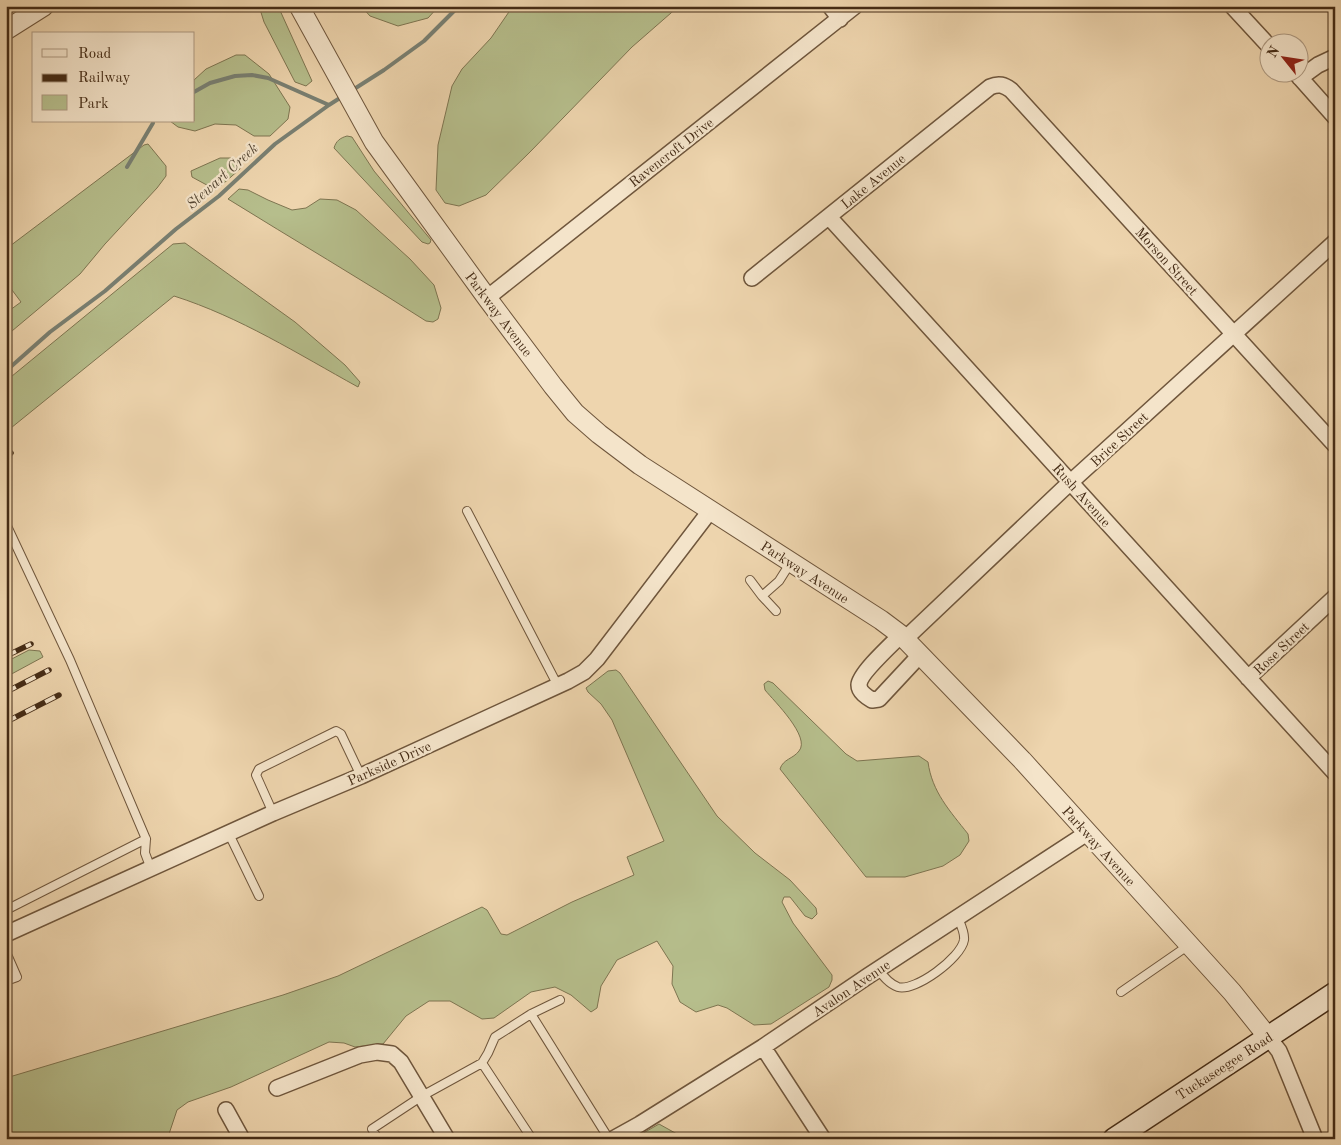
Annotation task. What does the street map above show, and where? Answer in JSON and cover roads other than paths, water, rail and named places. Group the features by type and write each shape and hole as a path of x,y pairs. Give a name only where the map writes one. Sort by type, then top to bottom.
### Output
{"main road":[{"name":"Tuckaseegee Road","path":"1114,1139 1335,993"}],"street":[{"path":"6,30 44,6"},
{"name":"Parkway Avenue","path":"299,6 374,142 487,298 575,413 640,465 881,620 903,637 1022,760 1232,992 1279,1051 1316,1139"},
{"path":"830,6 840,18"},
{"name":"Ravencroft Drive","path":"487,298 855,6"},
{"path":"1232,6 1258,34"},
{"path":"1308,69 1335,57"},
{"path":"1303,82 1335,117"},
{"name":"Lake Avenue","path":"752,278 994,85"},
{"name":"Morson Street","path":"994,85 1004,86 1011,90 1335,445"},
{"name":"Rush Avenue","path":"830,217 1335,773"},
{"name":"Brice Street","path":"920,655 880,699 872,700 860,688 859,684 866,671 1335,242"},
{"name":"Parkside Drive","path":"6,934 273,813 361,776 558,686 584,672 597,659 710,510"},
{"name":"Rose Street","path":"1248,678 1335,597"},
{"name":"Avalon Avenue","path":"613,1139 763,1047 878,969 1087,833"},
{"path":"763,1047 823,1139"},
{"path":"277,1088 360,1055 377,1052 392,1054 401,1062 447,1139"},
{"path":"226,1110 242,1139"}],"lane":[{"path":"467,511 558,686"},
{"path":"6,524 70,660 146,839 145,853 151,869"},
{"path":"762,596 779,581 791,562"},
{"path":"750,580 776,611"},
{"path":"273,813 256,774 259,769 336,731 341,734 361,776"},
{"path":"229,834 259,896"},
{"path":"6,910 146,839"},
{"path":"878,969 892,985 900,988 908,988 928,978 949,962 961,948 964,941 964,932 958,918"},
{"path":"1121,992 1189,945"},
{"path":"6,952 17,977 6,981"},
{"path":"378,1139 372,1128 422,1096 482,1063 494,1037 531,1014 560,1000"},
{"path":"531,1014 609,1139"},
{"path":"482,1063 532,1139"}],"waterway":[{"name":"Stewart Creek","path":"351,91 424,41 459,6"},
{"path":"195,91 210,83 235,76 252,75 268,78 329,105"},
{"name":"Stewart Creek","path":"6,371 50,332 105,291 176,229 219,196 275,144 343,96"},
{"path":"127,167 153,123"}],"railway":[{"path":"6,457 11,453"},
{"path":"6,656 31,644"},
{"path":"6,692 49,670"},
{"path":"6,722 59,695"}]}
